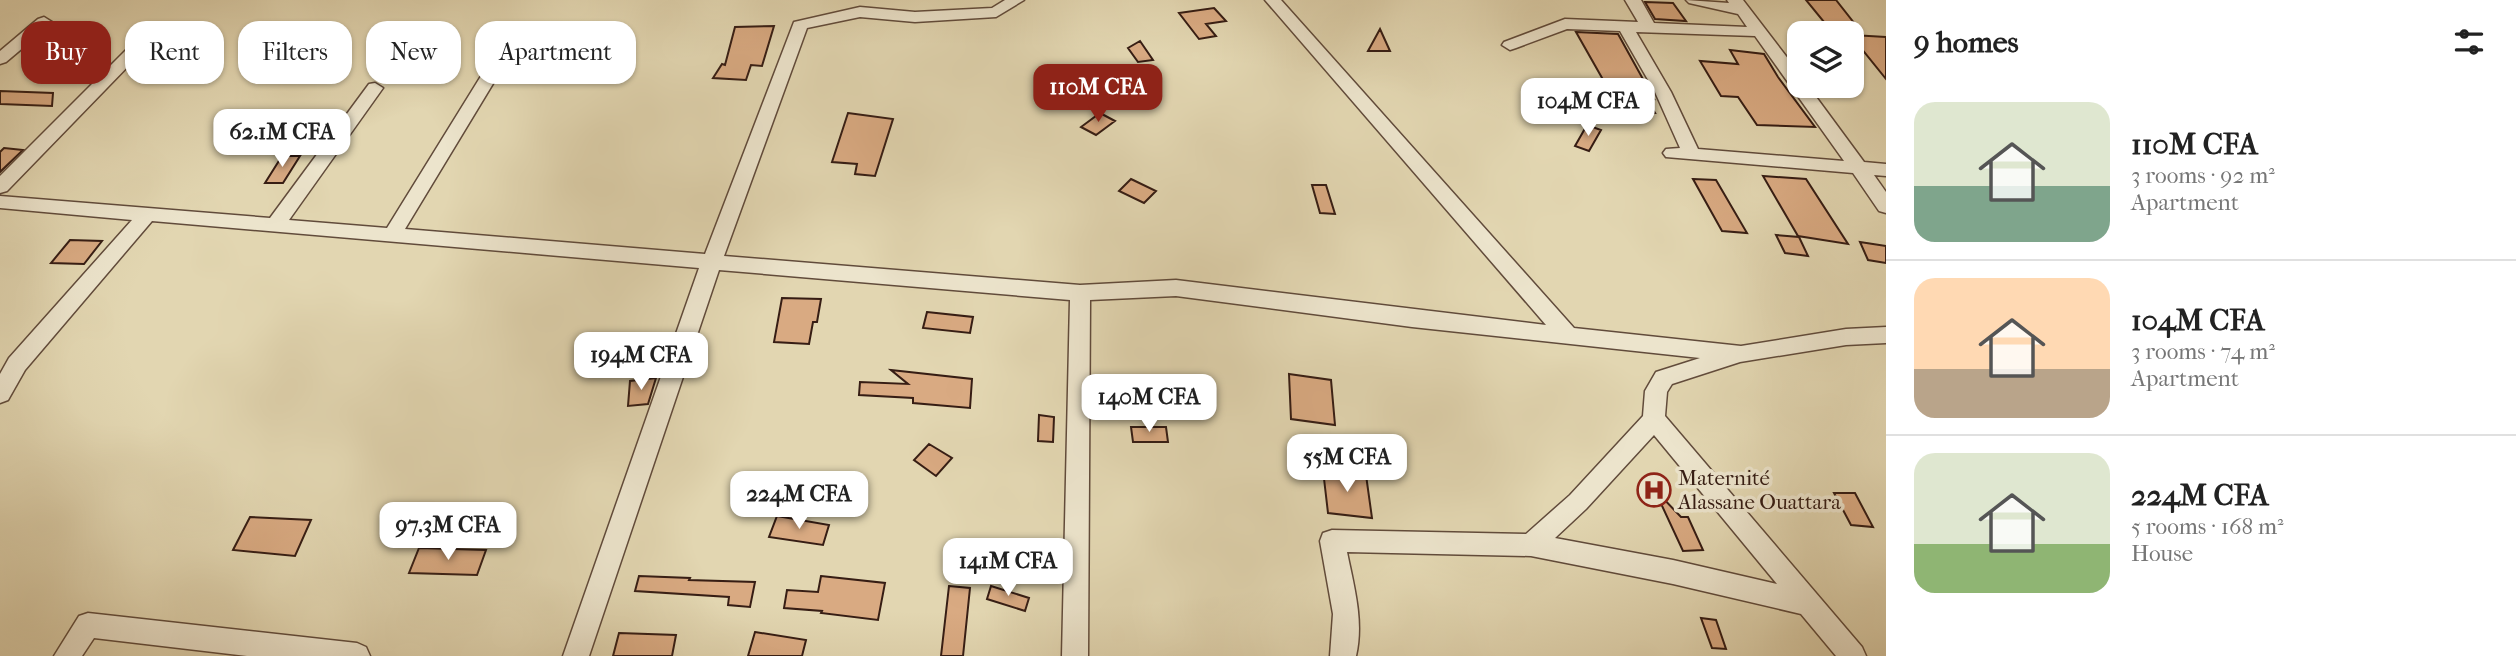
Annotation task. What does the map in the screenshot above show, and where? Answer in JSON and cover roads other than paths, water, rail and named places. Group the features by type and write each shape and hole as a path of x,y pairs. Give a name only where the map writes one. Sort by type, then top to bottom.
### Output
{"street":[{"path":"576,656 633,480 709,262 800,25 860,12 915,17 996,12 1016,0"},
{"path":"1273,0 1568,336"},
{"path":"1633,0 1649,27"},
{"path":"1693,0 1738,5 1787,67"},
{"path":"1510,45 1565,24 1762,32"},
{"path":"1624,25 1663,92 1681,153 1886,170"},
{"path":"0,59 21,41"},
{"path":"0,187 125,61"},
{"path":"392,235 484,84"},
{"path":"275,225 375,88"},
{"path":"1809,98 1886,206"},
{"path":"0,202 1080,293 1176,288 1412,319 1741,354"},
{"path":"0,394 17,365 148,215"},
{"path":"1075,656 1080,293"},
{"path":"1531,545 1578,502 1654,419 1656,391 1664,378 1741,354 1846,337 1886,335"},
{"path":"1654,419 1853,656"},
{"path":"1343,656 1347,647 1346,620 1332,541 1531,545 1673,572 1810,604"},
{"path":"67,656 88,625 357,656"}],"place":[{"name":"Maternité Alassane Ouattara","path":"1654,490"}]}
